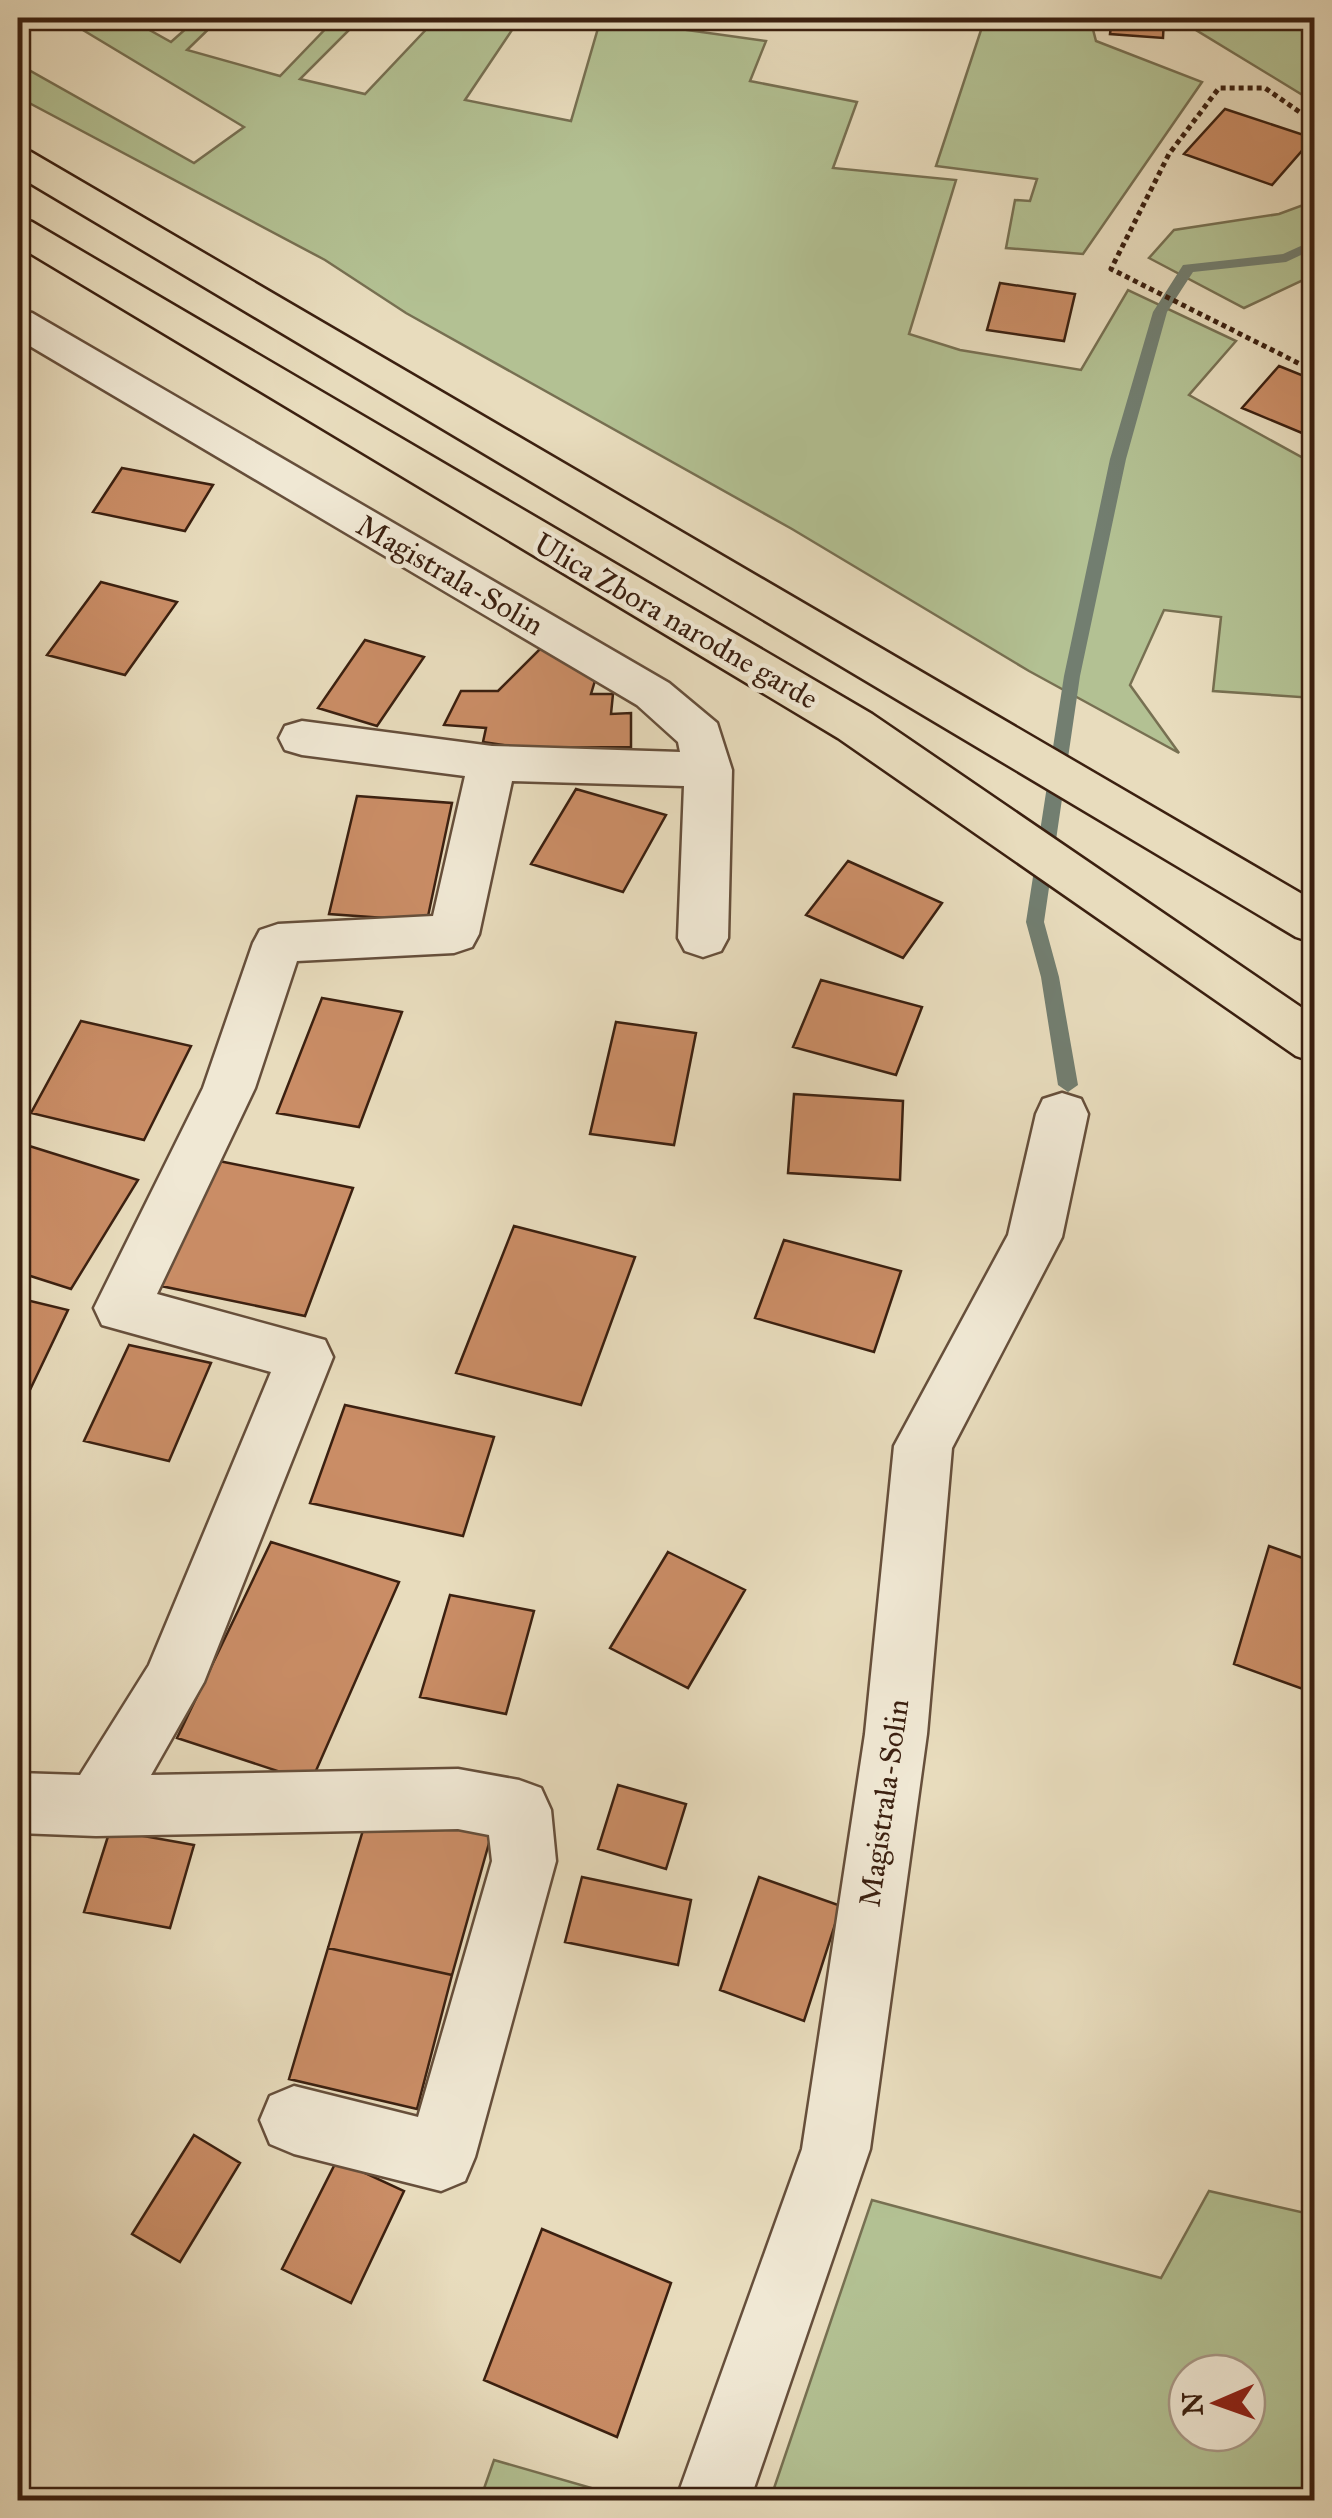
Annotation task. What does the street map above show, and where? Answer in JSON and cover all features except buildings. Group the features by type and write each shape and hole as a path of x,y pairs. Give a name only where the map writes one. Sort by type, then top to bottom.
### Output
{"highway":[{"path":"18,160 1314,924"},
{"name":"Ulica Zbora narodne garde","path":"18,230 855,726 1314,1042"}],"street":[{"name":"Magistrala-Solin","path":"18,322 653,694 700,736 708,770 703,938"},
{"path":"302,738 492,763 708,770"},
{"path":"96,1806 173,1682 305,1357 122,1308 229,1088 278,943 454,934 492,763"},
{"name":"Magistrala-Solin","path":"714,2500 836,2149 896,1734 923,1446 1035,1237 1062,1114"},
{"path":"18,1803 96,1806 458,1799 519,1810 524,1861 441,2157 294,2120"}],"path":[{"path":"1314,122 1265,88 1219,88 1169,154 1110,269 1314,370"}],"green space":[{"path":"63,18 128,18 171,42 198,18 220,18 187,50 280,76 336,18 361,18 300,79 365,94 437,18 520,18 465,100 571,121 601,18 766,41 750,81 857,102 833,168 956,180 909,334 960,350 1081,370 1128,290 1236,341 1189,395 1314,464 1314,698 1213,691 1221,617 1164,610 1130,685 1179,753 1029,671 792,529 406,313 325,260 18,97 18,64 194,163 244,127"},
{"path":"985,18 1090,18 1096,41 1202,82 1083,254 1006,248 1015,200 1030,201 1037,179 936,166"},
{"path":"1198,18 1314,18 1314,102 1196,30"},
{"path":"1314,201 1314,275 1244,308 1149,258 1174,230 1279,214"},
{"path":"1209,2191 1314,2215 1314,2500 770,2500 872,2200 1161,2278"},
{"path":"494,2460 633,2500 480,2500"}],"waterway":[{"path":"1068,1085 1050,977 1035,922 1072,676 1118,459 1160,312 1188,268 1286,258 1314,244"}]}
